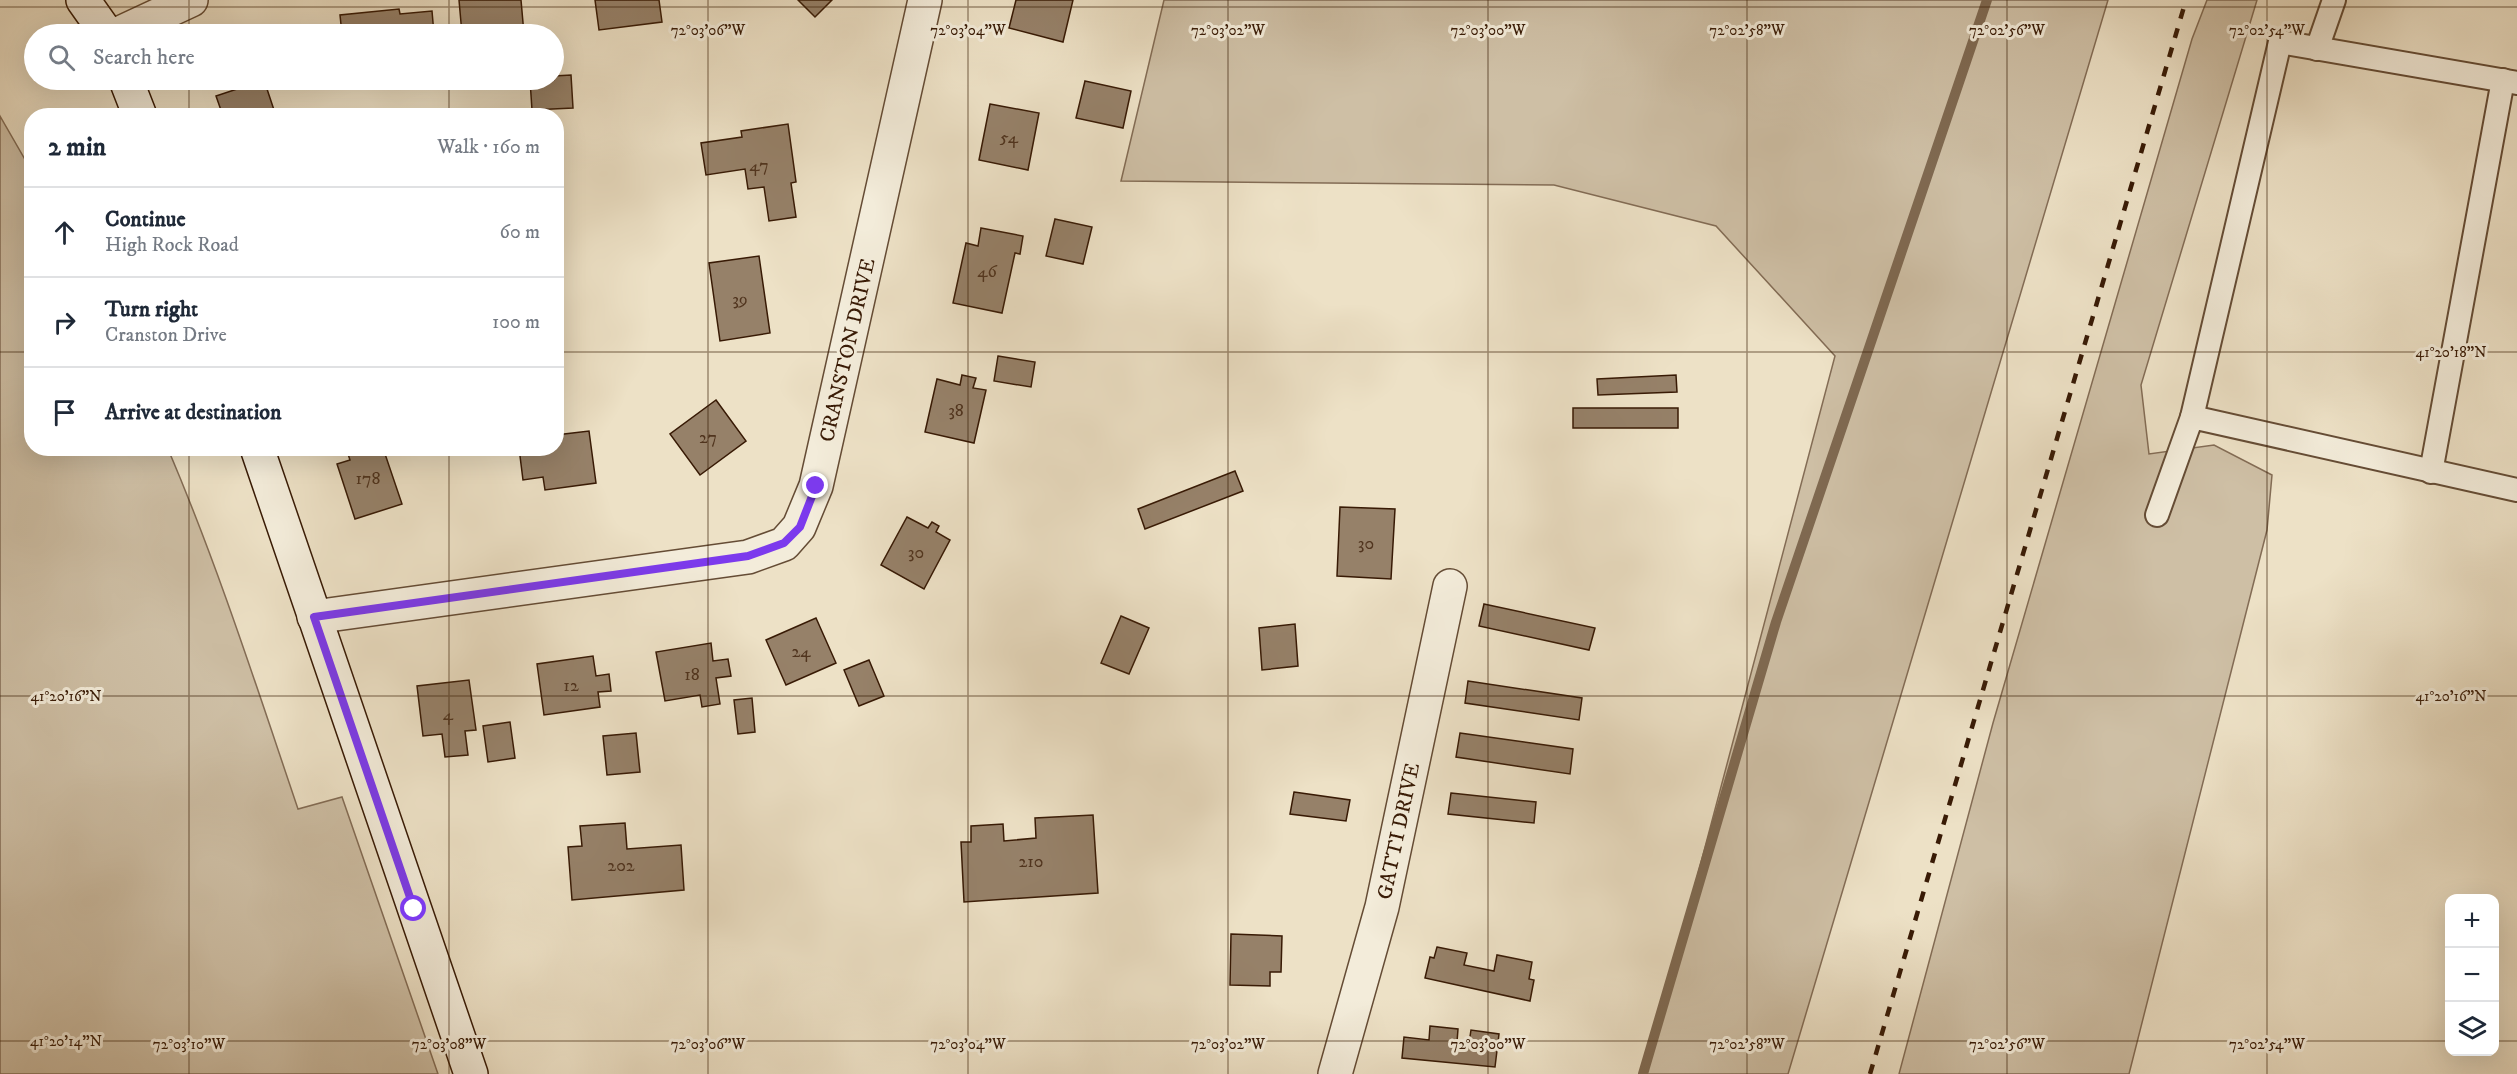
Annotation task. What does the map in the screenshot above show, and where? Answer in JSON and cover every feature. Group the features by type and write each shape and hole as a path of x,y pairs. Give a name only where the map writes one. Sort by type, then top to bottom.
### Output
{"street":[{"path":"83,0 100,24"},
{"path":"139,24 191,0"},
{"name":"CRANSTON DRIVE","path":"314,617 748,556 784,543 792,536 800,527 816,486 925,0"},
{"path":"130,90 137,108"},
{"path":"260,456 471,1074"},
{"name":"GATTI DRIVE","path":"1335,1074 1382,907 1450,586"}],"lane":[{"path":"2317,49 2334,0"},
{"path":"2157,515 2192,417 2280,42 2510,81 2431,472"},
{"path":"2192,417 2517,490"}],"shaded area":[{"path":"1164,0 2108,0 1788,1074 1645,1074 1835,356 1716,226 1554,185 1121,181"},
{"path":"2207,0 2257,0 2141,385 2149,454 2214,445 2272,475 2267,530 2129,1074 1899,1074 1993,723 2192,39"},
{"path":"0,116 24,158 24,456 171,456 220,582 298,809 342,797 438,1074 0,1074"}],"building":[{"path":"459,0 521,0 523,24 461,24"},
{"path":"595,0 659,0 662,22 599,30"},
{"path":"798,0 832,0 815,17"},
{"path":"1016,0 1073,0 1063,42 1009,28"},
{"path":"399,9 400,14 432,11 433,24 341,24 340,15"},
{"path":"564,75 571,75 573,108 532,108 531,90 564,90"},
{"path":"1085,81 1131,91 1123,128 1076,118"},
{"path":"234,90 267,90 273,108 220,108 216,96"},
{"path":"990,104 1039,113 1028,170 979,160"},
{"path":"788,124 796,182 791,183 796,217 769,221 764,187 748,189 745,169 706,175 701,143 742,137 741,131"},
{"path":"1055,219 1092,227 1083,264 1046,256"},
{"path":"981,228 1023,236 1020,254 1015,253 1002,313 953,303 966,243 978,246"},
{"path":"759,256 770,333 720,341 709,263"},
{"path":"998,356 1035,362 1031,387 994,381"},
{"path":"962,375 976,378 973,388 986,390 974,443 925,432 937,379 960,385"},
{"path":"1676,375 1677,392 1598,395 1597,379"},
{"path":"716,400 746,441 700,475 670,434"},
{"path":"1573,408 1678,408 1678,428 1573,428"},
{"path":"589,431 596,483 545,490 543,477 523,480 520,456 564,456 564,434"},
{"path":"349,456 386,456 402,504 355,519 337,464 350,460"},
{"path":"1235,471 1243,491 1145,529 1138,509"},
{"path":"1340,507 1395,509 1391,579 1337,576"},
{"path":"907,517 928,528 932,522 939,526 936,532 950,540 924,589 881,565"},
{"path":"1484,604 1595,628 1589,650 1479,626"},
{"path":"1121,616 1149,628 1129,674 1101,663"},
{"path":"816,618 836,663 786,685 766,640"},
{"path":"1295,624 1298,666 1262,670 1259,628"},
{"path":"711,643 713,661 728,659 731,676 716,678 720,704 702,707 700,695 665,701 656,652"},
{"path":"593,656 596,676 609,674 611,691 598,692 600,707 544,715 537,664"},
{"path":"869,660 884,696 859,706 844,670"},
{"path":"469,680 476,730 465,731 468,755 445,757 442,734 423,736 417,686"},
{"path":"1468,681 1582,698 1579,720 1465,703"},
{"path":"752,698 755,732 738,734 734,700"},
{"path":"510,722 515,758 488,762 483,726"},
{"path":"636,733 640,772 607,775 603,736"},
{"path":"1460,733 1573,749 1570,774 1456,757"},
{"path":"1294,792 1350,800 1346,821 1290,814"},
{"path":"1451,793 1536,802 1534,823 1448,814"},
{"path":"1093,815 1098,893 964,902 961,842 971,842 971,826 1003,824 1004,841 1036,838 1035,818"},
{"path":"625,823 627,849 681,845 684,890 572,900 568,847 582,846 580,826"},
{"path":"1231,934 1282,936 1281,972 1270,972 1270,986 1230,985"},
{"path":"1437,947 1467,953 1464,965 1494,971 1497,955 1532,962 1529,979 1534,980 1530,1001 1425,978 1430,957 1434,958"},
{"path":"1430,1026 1458,1029 1457,1042 1469,1043 1471,1030 1499,1034 1495,1067 1402,1058 1404,1037 1429,1040"}],"waterway":[{"path":"1643,1074 1776,622 1987,0"}],"railway":[{"path":"1870,1074 2186,0"}],"route":[{"path":"414,909 314,617 748,556 784,543 800,527 816,486"}]}
